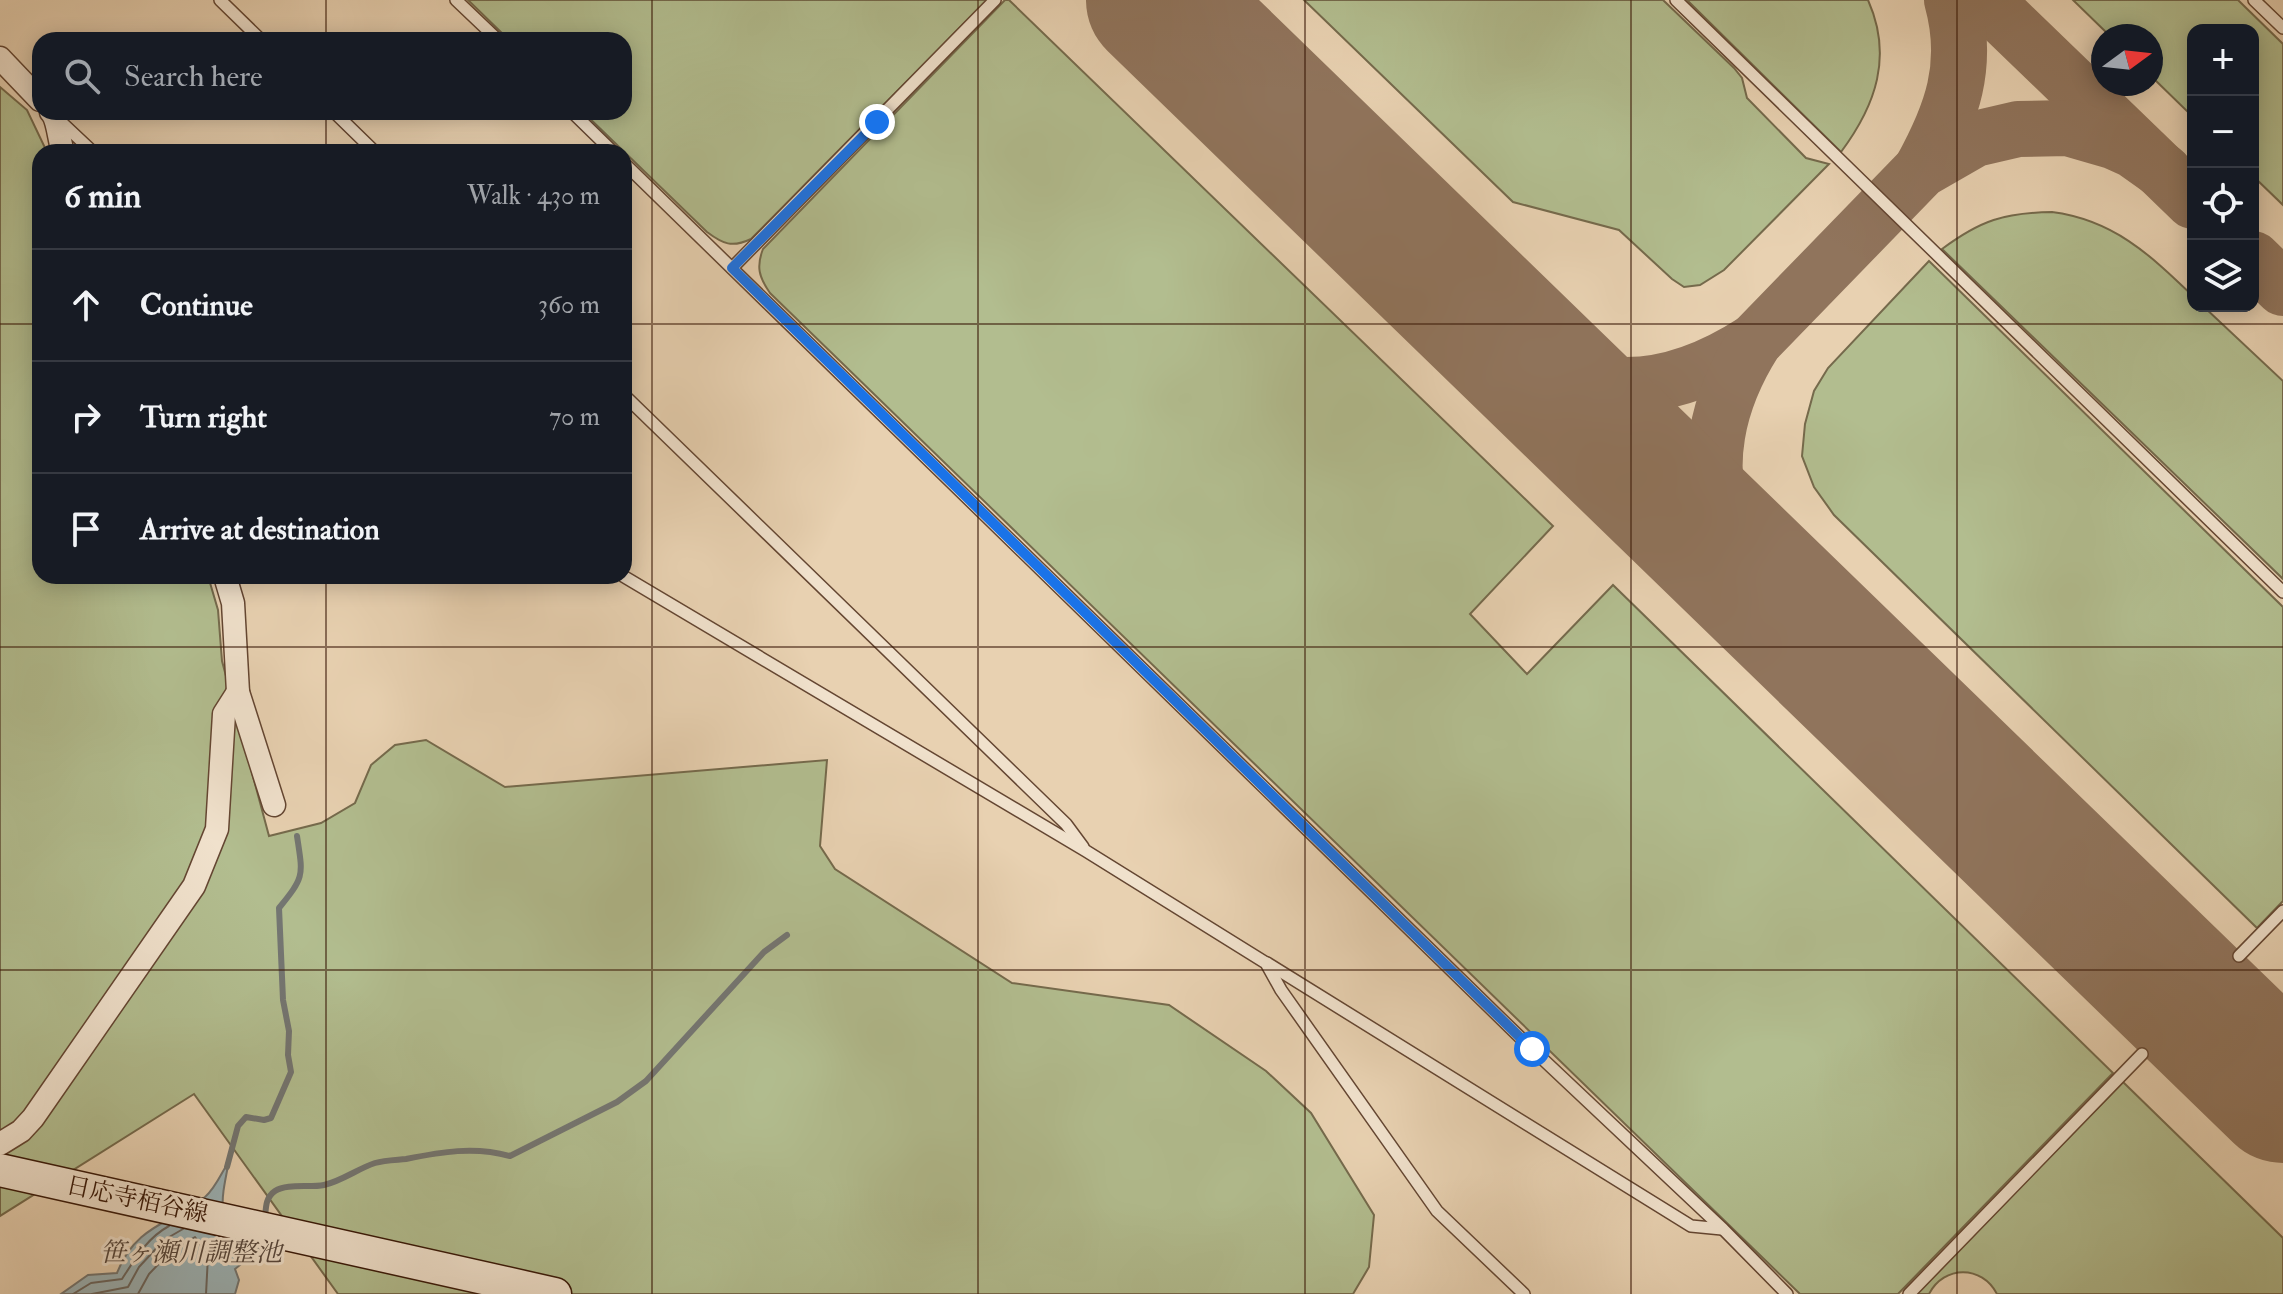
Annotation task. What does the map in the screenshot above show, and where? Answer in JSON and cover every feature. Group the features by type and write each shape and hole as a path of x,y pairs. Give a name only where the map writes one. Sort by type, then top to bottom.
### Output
{"main road":[{"name":"日応寺栢谷線","path":"9,1172 555,1294"}],"street":[{"path":"0,58 32,92"},
{"path":"52,120 60,144"},
{"path":"227,584 233,603 238,692 274,805"},
{"path":"0,1144 21,1131 33,1118 194,886 217,829 224,714 238,692"}],"lane":[{"path":"220,0 253,32"},
{"path":"456,0 490,32"},
{"path":"732,268 995,0"},
{"path":"1676,0 2283,592"},
{"path":"2254,0 2283,28"},
{"path":"59,120 85,144"},
{"path":"342,120 367,144"},
{"path":"580,120 605,144"},
{"path":"632,171 1787,1294"},
{"path":"632,403 1066,824 1086,851"},
{"path":"632,581 1086,851 1691,1226 1723,1229"},
{"path":"2239,956 2283,911"},
{"path":"1266,963 1281,990 1437,1211 1524,1294"},
{"path":"1909,1294 2142,1054"}],"green space":[{"path":"468,0 987,0 751,239 733,244 707,232 632,159 632,144 616,144 591,120 632,120 632,32 501,32"},
{"path":"1005,0 1009,0 1553,526 1470,614 1527,674 1613,585 2113,1073 1898,1294 1800,1294 770,293 760,272 763,249"},
{"path":"1304,0 1663,0 1734,68 1742,78 1747,98 1806,158 1829,164 1724,270 1700,285 1684,287 1619,230 1513,202"},
{"path":"1687,0 1868,0 1879,41 1877,79 1864,116 1841,152"},
{"path":"2073,0 2238,0 2283,44 2283,205 2259,182 2259,24 2187,24 2187,111 2163,88 2163,24 2098,24"},
{"path":"0,87 27,110 43,144 32,144 32,584 210,584 218,610 222,661 269,836 321,823 355,803 371,765 395,745 426,740 505,787 827,760 820,846 835,869 1012,983 1169,1005 1266,1071 1311,1113 1374,1215 1369,1267 1353,1294 338,1294 194,1094 0,1216"},
{"path":"2052,212 2074,216 2113,231 2146,254 2187,290 2187,312 2209,312 2283,381 2283,579 1942,249 1981,225 2020,214"},
{"path":"1929,261 2283,607 2283,901 2257,928 1834,515 1814,487 1802,456 1805,424 1814,391 1828,368"},
{"path":"2123,1082 2283,1238 2283,1294 1997,1294 1982,1278 1963,1272 1944,1278 1929,1294 1916,1294"}],"water":[{"name":"笹ヶ瀬川調整池","path":"229,1161 223,1212 230,1233 246,1260 235,1269 239,1280 235,1294 61,1294 88,1275 117,1273 125,1257 144,1235 209,1194"}],"waterway":[{"path":"227,1167 238,1126 246,1117 271,1118 291,1072 289,1031 283,1000 279,908 294,889 300,875 297,836"},
{"path":"265,1219 268,1200 280,1189 324,1185 375,1163 445,1152 483,1151 510,1156 617,1102 646,1081 764,952 787,935"},
{"path":"237,1257 264,1246 264,1238"}],"taxiway":[{"path":"1921,170 1941,129 1955,88 1959,46 1952,0"},
{"path":"1985,0 2187,195"},
{"path":"1770,595 1742,558 1729,534 1720,509 1716,484 1717,434 1723,410 1731,386 1755,341 1921,170 1975,139 2018,129 2068,128 2133,150 2164,172"},
{"path":"2259,265 2283,288"},
{"path":"1485,319 1546,364 1582,379 1607,384 1633,385 1684,376 1755,341"}],"runway":[{"path":"1157,0 2283,1092"}],"route":[{"path":"877,122 732,268 1532,1049"}]}
